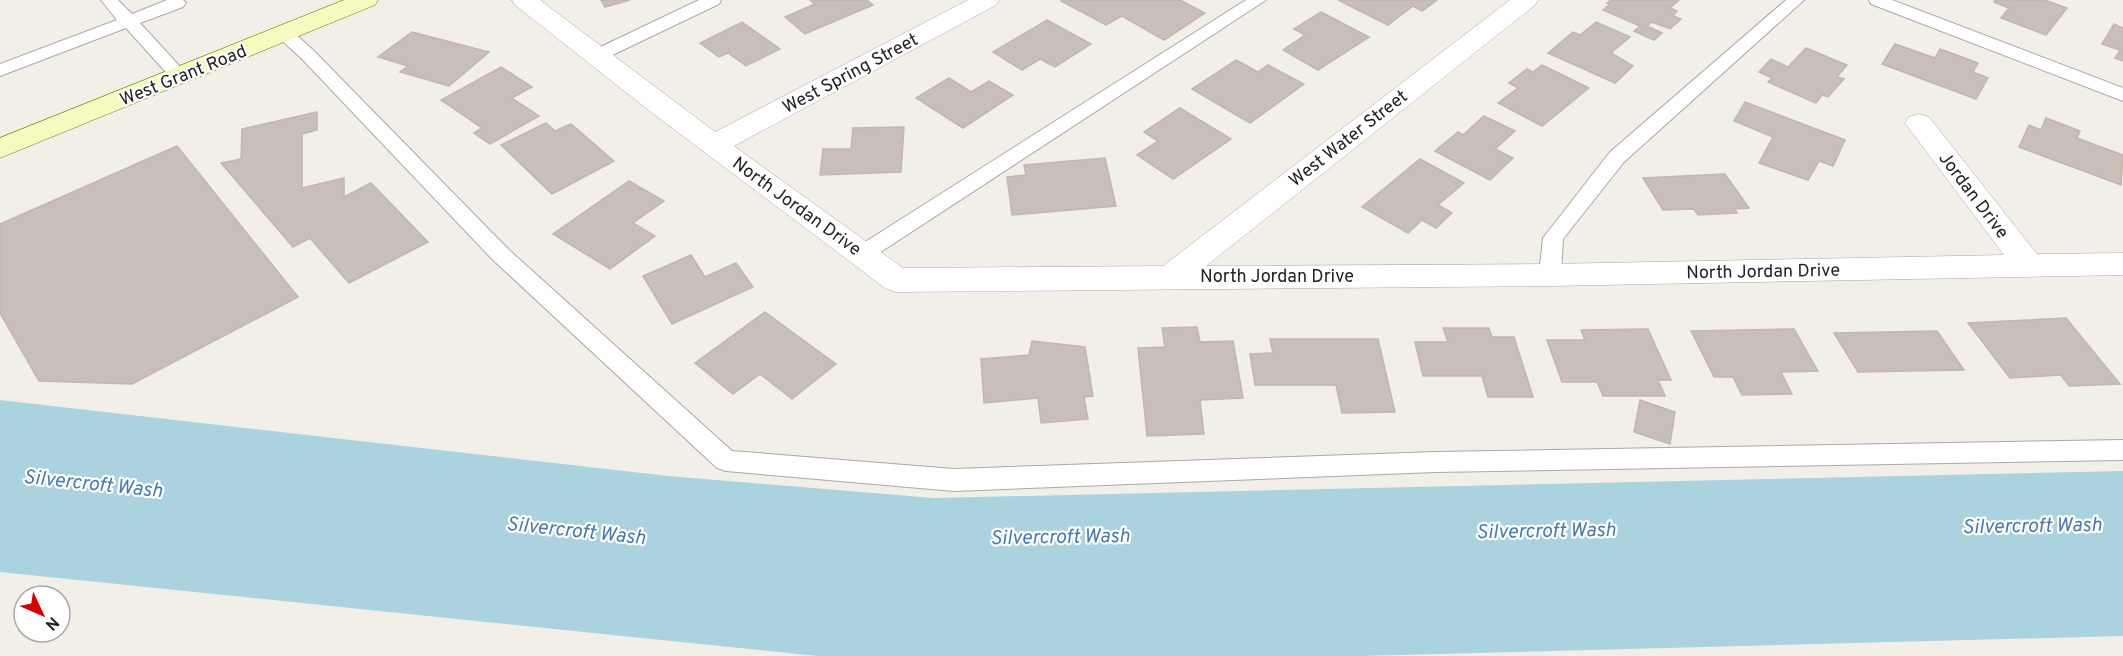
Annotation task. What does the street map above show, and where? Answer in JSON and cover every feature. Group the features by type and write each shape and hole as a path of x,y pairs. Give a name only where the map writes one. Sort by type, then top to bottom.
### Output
{"main road":[{"name":"West Grant Road","path":"0,149 366,0"}],"street":[{"name":"North Jordan Drive","path":"524,0 714,145 897,280 1550,275 2123,264"},
{"name":"West Spring Street","path":"714,145 987,0"},
{"name":"West Water Street","path":"1171,277 1526,0"},
{"name":"Jordan Drive","path":"1919,123 2029,266"}],"lane":[{"path":"109,0 179,76"},
{"path":"596,56 713,0"},
{"path":"862,254 1258,0"},
{"path":"1550,275 1553,238 1617,157 1796,0"},
{"path":"1877,0 2123,95"},
{"path":"0,70 176,1"},
{"path":"284,33 500,254 726,461 954,480 1435,462 2123,450"}],"water":[{"name":"Silvercroft Wash","path":"0,400 668,476 934,498 2123,471 2123,636 1361,656 817,656 0,572"}],"building":[{"path":"601,0 630,0 605,7"},
{"path":"810,0 867,0 873,5 805,34 785,17 815,4"},
{"path":"1180,0 1205,13 1164,40 1122,16 1106,25 1061,1"},
{"path":"1338,0 1437,0 1422,11 1413,6 1388,25"},
{"path":"1611,0 1679,0 1670,8 1677,11 1673,16 1681,19 1670,29 1652,22 1647,26 1662,33 1654,40 1634,31 1640,26 1603,10"},
{"path":"1995,0 2045,0 2067,8 2046,35 2001,18 2009,8 1994,2"},
{"path":"1321,12 1369,37 1318,70 1283,50 1305,35 1294,29"},
{"path":"1047,20 1091,44 1055,67 1040,59 1022,70 993,52"},
{"path":"742,22 780,49 746,66 728,53 719,57 700,43"},
{"path":"1596,22 1630,37 1611,53 1633,66 1615,83 1548,53 1573,32 1580,35"},
{"path":"2114,24 2123,28 2123,61 2115,58 2120,50 2102,44"},
{"path":"412,32 489,52 449,86 400,72 408,66 378,57"},
{"path":"1895,44 1935,58 1940,49 1978,63 1973,72 1988,78 1976,99 1882,64"},
{"path":"1806,48 1847,65 1837,77 1844,79 1828,97 1822,95 1816,103 1768,82 1772,78 1759,72 1771,59 1788,67"},
{"path":"1236,60 1258,72 1268,65 1304,84 1250,123 1192,89"},
{"path":"1542,65 1589,88 1542,126 1498,103 1518,88 1509,83 1527,69 1533,72"},
{"path":"501,67 532,87 512,98 539,116 490,144 474,133 482,128 441,100"},
{"path":"949,78 971,92 989,81 1013,95 963,128 916,98"},
{"path":"1745,102 1845,140 1833,166 1819,161 1808,180 1759,163 1773,137 1734,121"},
{"path":"1180,108 1231,139 1173,179 1137,155 1158,141 1144,132"},
{"path":"317,112 317,130 302,134 302,188 344,178 344,197 371,183 428,242 349,283 310,238 293,247 221,163 241,159 242,129"},
{"path":"1484,116 1515,131 1495,149 1513,158 1490,180 1435,151 1458,132 1463,135"},
{"path":"2046,118 2080,131 2077,138 2123,155 2121,185 2019,147 2029,125 2041,130"},
{"path":"546,123 555,131 571,124 614,161 552,194 501,145"},
{"path":"904,127 901,172 820,175 823,149 851,149 853,128"},
{"path":"177,146 298,297 132,384 39,381 0,313 0,224"},
{"path":"1105,158 1116,206 1012,215 1007,177 1026,175 1024,165"},
{"path":"1420,159 1464,183 1438,205 1452,213 1436,228 1422,220 1408,233 1362,207"},
{"path":"1725,174 1749,208 1735,209 1737,213 1698,215 1694,209 1663,210 1643,178"},
{"path":"629,181 664,201 633,223 655,236 610,269 553,234"},
{"path":"691,255 705,277 736,263 753,287 672,324 643,276"},
{"path":"765,312 836,364 792,399 760,374 733,394 695,363"},
{"path":"2066,318 2120,384 2069,386 2061,375 2010,378 1968,323"},
{"path":"1197,327 1200,342 1233,341 1243,398 1200,400 1204,434 1147,436 1138,348 1165,347 1162,328"},
{"path":"1443,328 1489,328 1492,337 1514,337 1533,397 1488,397 1482,376 1423,376 1415,342 1448,342"},
{"path":"1648,329 1671,380 1658,380 1665,396 1603,396 1597,382 1562,382 1547,340 1585,340 1581,330"},
{"path":"1794,329 1818,371 1781,372 1792,394 1742,395 1733,377 1714,377 1691,331"},
{"path":"1937,331 1964,370 1858,372 1834,333"},
{"path":"1270,339 1378,339 1395,412 1342,413 1336,385 1255,385 1250,354 1273,353"},
{"path":"1032,341 1085,347 1093,396 1084,397 1088,419 1041,423 1038,398 984,403 981,359 1029,355"},
{"path":"1640,400 1675,412 1670,444 1634,432"}]}
